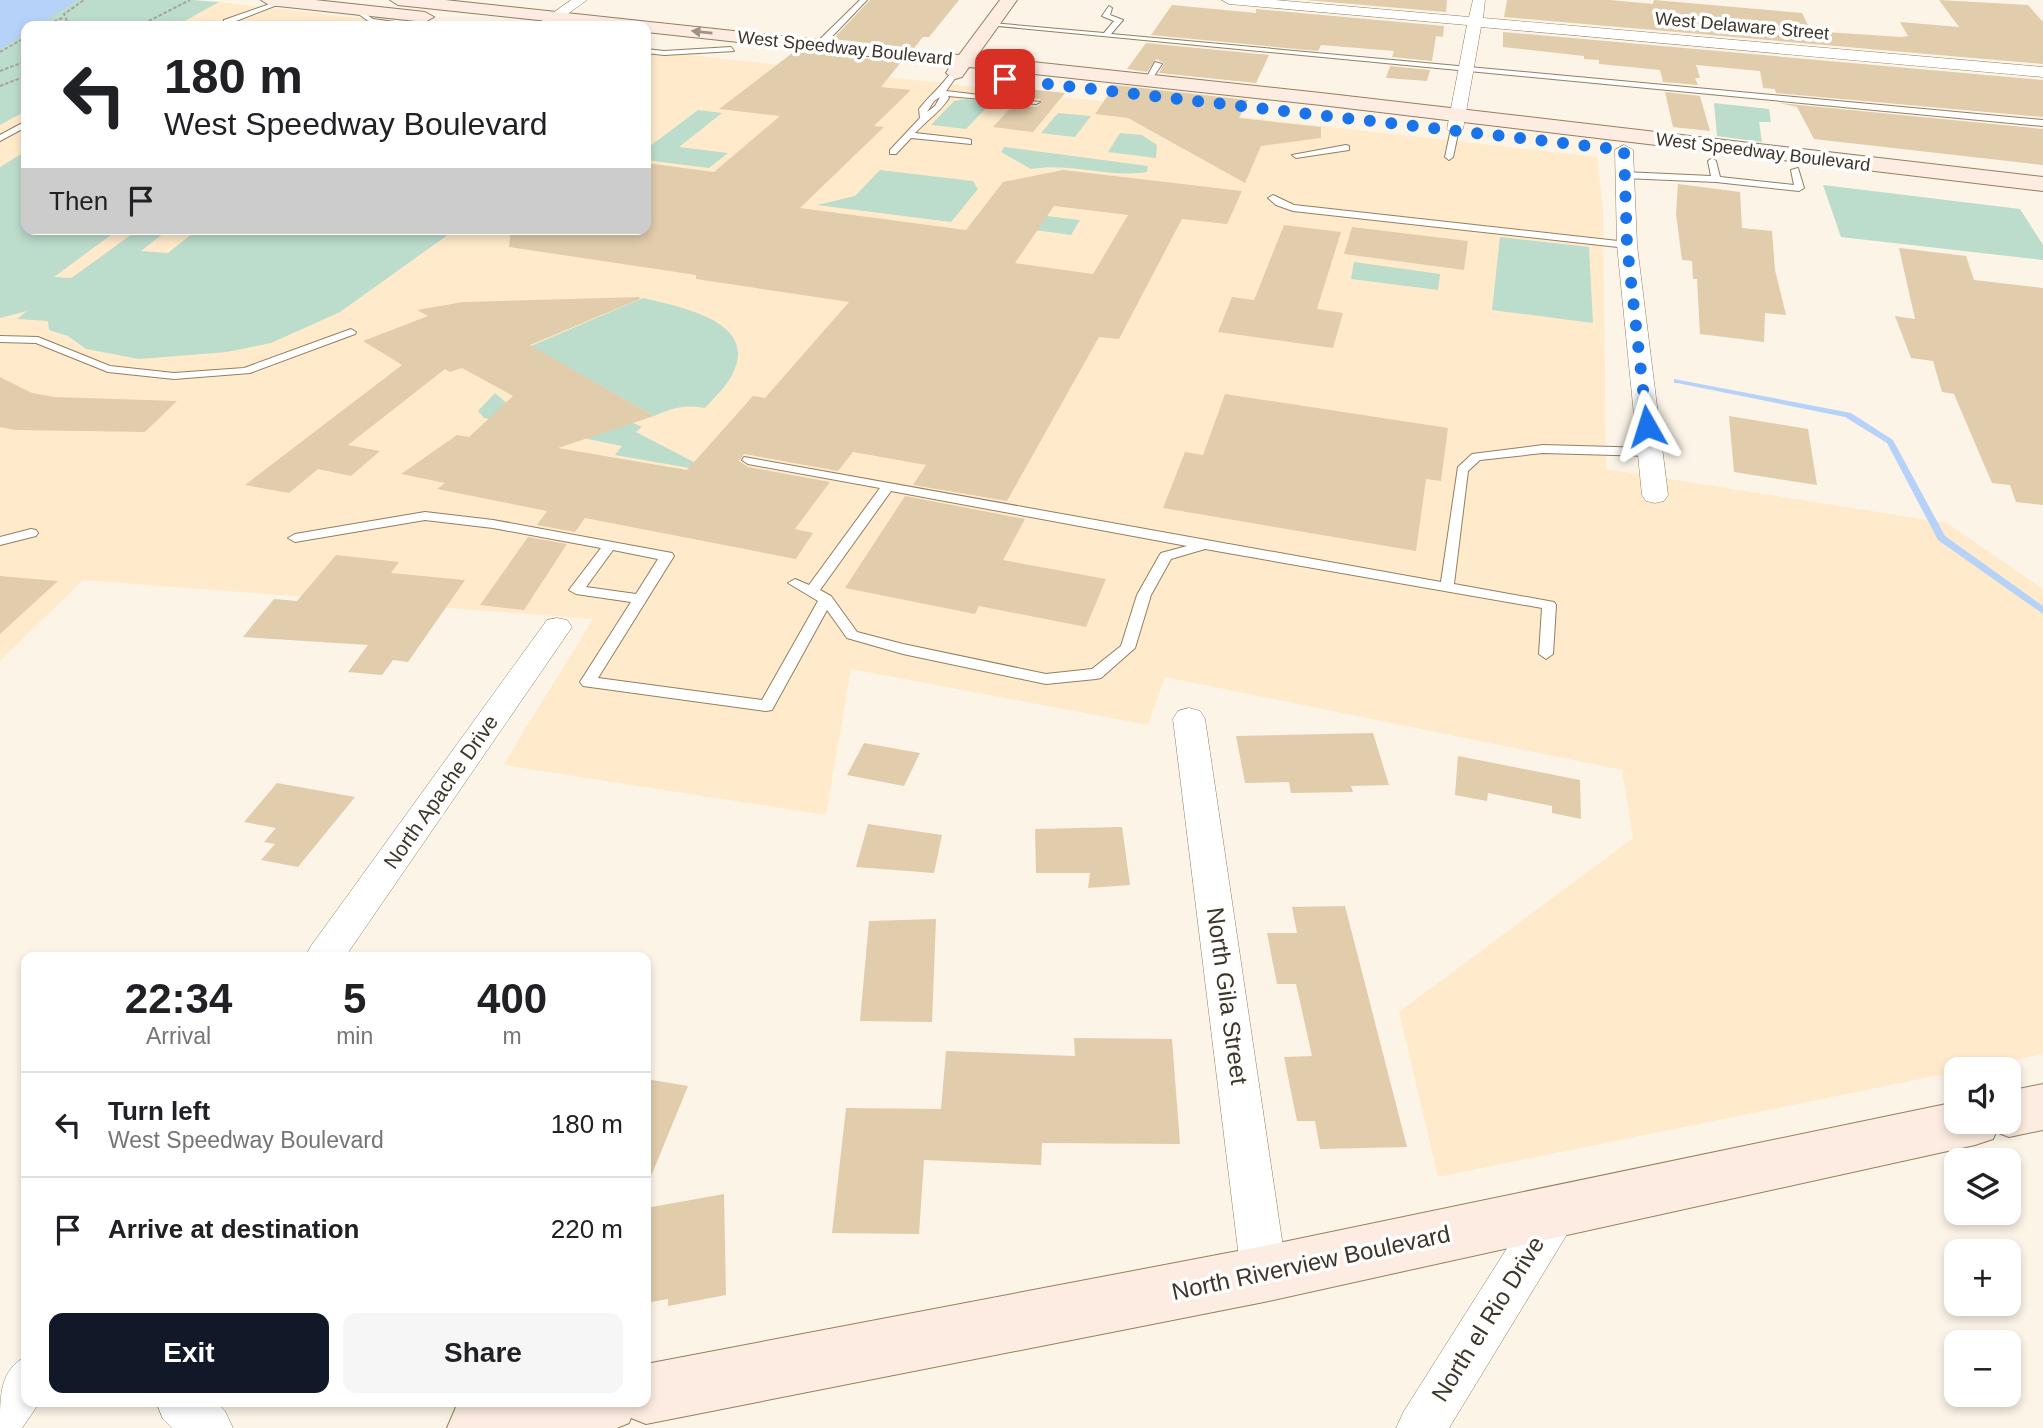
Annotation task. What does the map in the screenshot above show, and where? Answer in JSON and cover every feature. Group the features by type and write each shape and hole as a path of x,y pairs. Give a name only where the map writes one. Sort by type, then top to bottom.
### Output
{"main road":[{"name":"West Speedway Boulevard","path":"398,0 602,21"},
{"path":"960,67 1009,0"},
{"path":"279,1 469,21"},
{"name":"West Speedway Boulevard","path":"651,26 818,45 960,67 1153,72 1624,150 1799,185 2040,191"},
{"name":"West Speedway Boulevard","path":"651,41 731,50 960,67 2040,191"},
{"path":"2021,1112 2043,1107"},
{"name":"North Riverview Boulevard","path":"651,1393 1264,1274 1944,1129"},
{"path":"477,1428 583,1407"}],"street":[{"path":"550,21 580,0"},
{"name":"West Delaware Street","path":"1229,0 2043,72"},
{"path":"1457,122 1479,0"},
{"path":"1624,150 1627,245 1655,495"},
{"name":"North Apache Drive","path":"328,952 557,627"},
{"name":"North Gila Street","path":"1189,719 1264,1274"},
{"name":"North el Rio Drive","path":"1421,1428 1556,1211"},
{"path":"0,1417 21,1387"},
{"path":"185,1407 208,1428"}],"lane":[{"path":"818,45 864,0"},
{"path":"251,21 271,12 279,1"},
{"path":"1107,34 1119,20 1106,16 1109,8"},
{"path":"355,9 371,21"},
{"path":"992,25 2043,123"},
{"path":"651,52 731,50"},
{"path":"893,152 925,118 922,111 942,93 960,67"},
{"path":"942,93 1036,103"},
{"path":"1449,157 1457,122"},
{"path":"0,138 21,127"},
{"path":"909,135 968,142"},
{"path":"1296,155 1346,148"},
{"path":"1624,175 1714,170"},
{"path":"1273,198 1293,208 1627,245"},
{"path":"0,339 38,340 108,369 174,376 246,371 351,331"},
{"path":"1447,587 1462,470 1476,457 1543,449 1650,452"},
{"path":"748,460 1205,545 1549,605 1546,654"},
{"path":"811,592 888,486"},
{"path":"295,538 425,516 493,524 667,556 588,682 766,706 825,599"},
{"path":"0,541 31,533"},
{"path":"795,583 825,599 852,635 1046,679 1096,674 1128,648 1144,595 1166,556 1205,545"},
{"path":"609,546 576,590 640,599"}],"path":[{"path":"55,21 84,0"},
{"path":"149,21 190,0"},
{"path":"64,17 66,21"},
{"path":"0,52 21,40"},
{"path":"0,71 21,63"},
{"path":"0,86 21,78"}],"shaded area":[{"path":"219,2 387,21 185,21"},
{"path":"651,51 1597,157 1603,209 1606,469 1947,523 2043,589 2043,1054 2021,1058 1944,1057 1944,1074 1438,1177 1399,1012 1633,838 1622,770 1165,677 1148,725 851,669 826,815 503,765 593,619 83,580 0,661 0,125 21,114 21,235 651,235"}],"green space":[{"path":"0,0 219,2 185,21 21,21 21,114 0,125"},
{"path":"966,99 992,102 966,129 931,125 954,101"},
{"path":"1714,103 1769,109 1771,122 1759,122 1762,142 1717,136"},
{"path":"698,110 722,113 679,147 728,153 709,168 651,161 651,145"},
{"path":"1058,113 1091,116 1075,137 1041,133"},
{"path":"1120,133 1142,135 1157,145 1156,158 1108,152"},
{"path":"1004,147 1148,166 1147,172 1132,173 1060,167 1031,169 1001,152"},
{"path":"21,154 21,235 111,235 54,277 71,278 131,235 161,235 141,251 168,253 190,235 448,235 340,312 271,343 227,352 139,359 86,349 68,336 49,330 48,321 17,319 27,311 0,318 0,167"},
{"path":"880,170 973,181 978,189 951,222 817,205 855,196"},
{"path":"1823,185 2020,209 2043,245 2043,260 1841,237"},
{"path":"1046,216 1080,220 1071,235 1035,230"},
{"path":"1500,237 1589,247 1593,323 1492,310"},
{"path":"1354,262 1440,274 1438,290 1351,279"},
{"path":"643,298 695,312 726,329 735,341 738,357 732,375 705,408 691,406 654,416 531,346"},
{"path":"495,393 509,405 629,421 642,427 636,432 713,472 615,455 622,446 484,418 478,411"}],"water":[{"path":"0,0 78,0 44,21 21,21 21,36 0,50"}],"building":[{"path":"870,0 959,0 929,37 923,37 914,48 833,39"},
{"path":"1305,0 1447,0 1446,12"},
{"path":"1507,0 1610,0 1653,4 1654,0 1802,13 1811,31 1901,37 1908,36 1900,22 1959,27 1939,0 2028,5 2043,22 2043,64 1504,17"},
{"path":"1172,5 1256,13 1256,9 1444,26 1443,37 1436,36 1432,61 1392,57 1394,51 1321,45 1318,51 1151,35"},
{"path":"1503,32 2043,80 2043,117 1776,93 1775,89 1763,88 1760,71 1696,65 1700,78 1695,78 1698,85 1663,82 1660,70 1599,64 1599,60 1584,59 1584,56 1503,47"},
{"path":"1146,43 1269,55 1256,83 1159,73 1164,63 1156,59 1147,72 1127,69"},
{"path":"795,51 901,62 881,87 911,90 874,126 884,127 800,208 966,230 1003,182 1063,170 1242,191 1227,224 1182,219 1119,339 1099,337 1007,501 913,485 926,465 853,452 838,471 744,454 739,461 748,467 830,482 795,529 813,533 796,559 585,518 575,532 537,525 547,511 437,489 445,483 401,474 457,435 469,437 513,396 462,368 450,372 445,369 348,445 380,451 351,476 318,469 289,493 245,485 402,365 363,341 428,316 417,310 463,302 639,297 640,299 530,345 654,416 558,448 687,470 753,396 765,398 849,302 696,279 696,275 509,247 510,235 651,235 651,164 714,172 780,116 719,109","holes":["1054,206 1128,215 1093,274 1015,263"]},
{"path":"1390,66 1430,70 1427,81 1386,78"},
{"path":"1115,85 1248,100 1239,118 1321,127 1321,138 1261,146 1245,183 1128,118 1095,114"},
{"path":"1027,89 1065,93 1033,132 993,127 1013,105 1036,107 1041,104 1040,99 1020,97"},
{"path":"1665,92 1700,96 1710,131 1673,127"},
{"path":"1779,103 2043,129 2043,165 1814,139 1797,107"},
{"path":"1678,184 1740,192 1742,228 1772,231 1775,270 1786,315 1765,313 1764,342 1700,334 1697,279 1693,279 1692,261 1682,260 1676,214"},
{"path":"1284,225 1341,232 1317,309 1343,313 1333,348 1218,332 1232,297 1254,300"},
{"path":"1352,227 1468,241 1464,270 1344,254"},
{"path":"1899,248 1966,256 1974,280 2043,288 2043,505 2016,502 2010,485 1992,483 1954,394 1942,392 1933,361 1911,358 1895,316 1915,319"},
{"path":"0,377 32,393 54,397 177,401 145,432 15,430 0,427"},
{"path":"1225,394 1448,428 1441,481 1426,479 1416,551 1163,508 1185,452 1203,455"},
{"path":"1729,416 1808,429 1817,485 1734,472"},
{"path":"905,496 1025,519 1003,560 1106,579 1086,627 979,606 975,614 845,588"},
{"path":"528,537 567,544 524,610 480,605"},
{"path":"336,555 399,562 391,573 465,580 408,662 393,660 382,675 348,672 368,645 243,637 274,599 297,601"},
{"path":"0,576 58,581 0,634"},
{"path":"1373,733 1389,785 1351,786 1353,792 1291,793 1289,782 1245,783 1236,736"},
{"path":"864,743 920,753 904,786 847,775"},
{"path":"1458,756 1580,780 1581,819 1552,813 1552,806 1488,793 1487,801 1455,795"},
{"path":"277,783 355,797 298,867 261,860 275,844 264,842 276,828 244,822"},
{"path":"868,824 942,835 934,873 856,867"},
{"path":"1122,827 1130,885 1088,888 1090,873 1036,873 1035,829"},
{"path":"1345,906 1407,1147 1320,1149 1315,1121 1297,1121 1284,1057 1312,1056 1296,984 1277,984 1267,933 1297,933 1292,907"},
{"path":"936,919 932,1022 860,1021 869,921"},
{"path":"1074,1038 1172,1039 1180,1144 1042,1143 1041,1165 924,1160 919,1234 832,1233 846,1108 941,1109 946,1051 1075,1056"},
{"path":"651,1080 688,1086 651,1176"},
{"path":"724,1194 726,1295 668,1306 668,1299 651,1302 651,1207"}],"waterway":[{"path":"1677,381 1848,415 1890,442 1941,538 2043,611"}],"route":[{"path":"1005,79 1624,150 1627,245 1647,426"}]}
